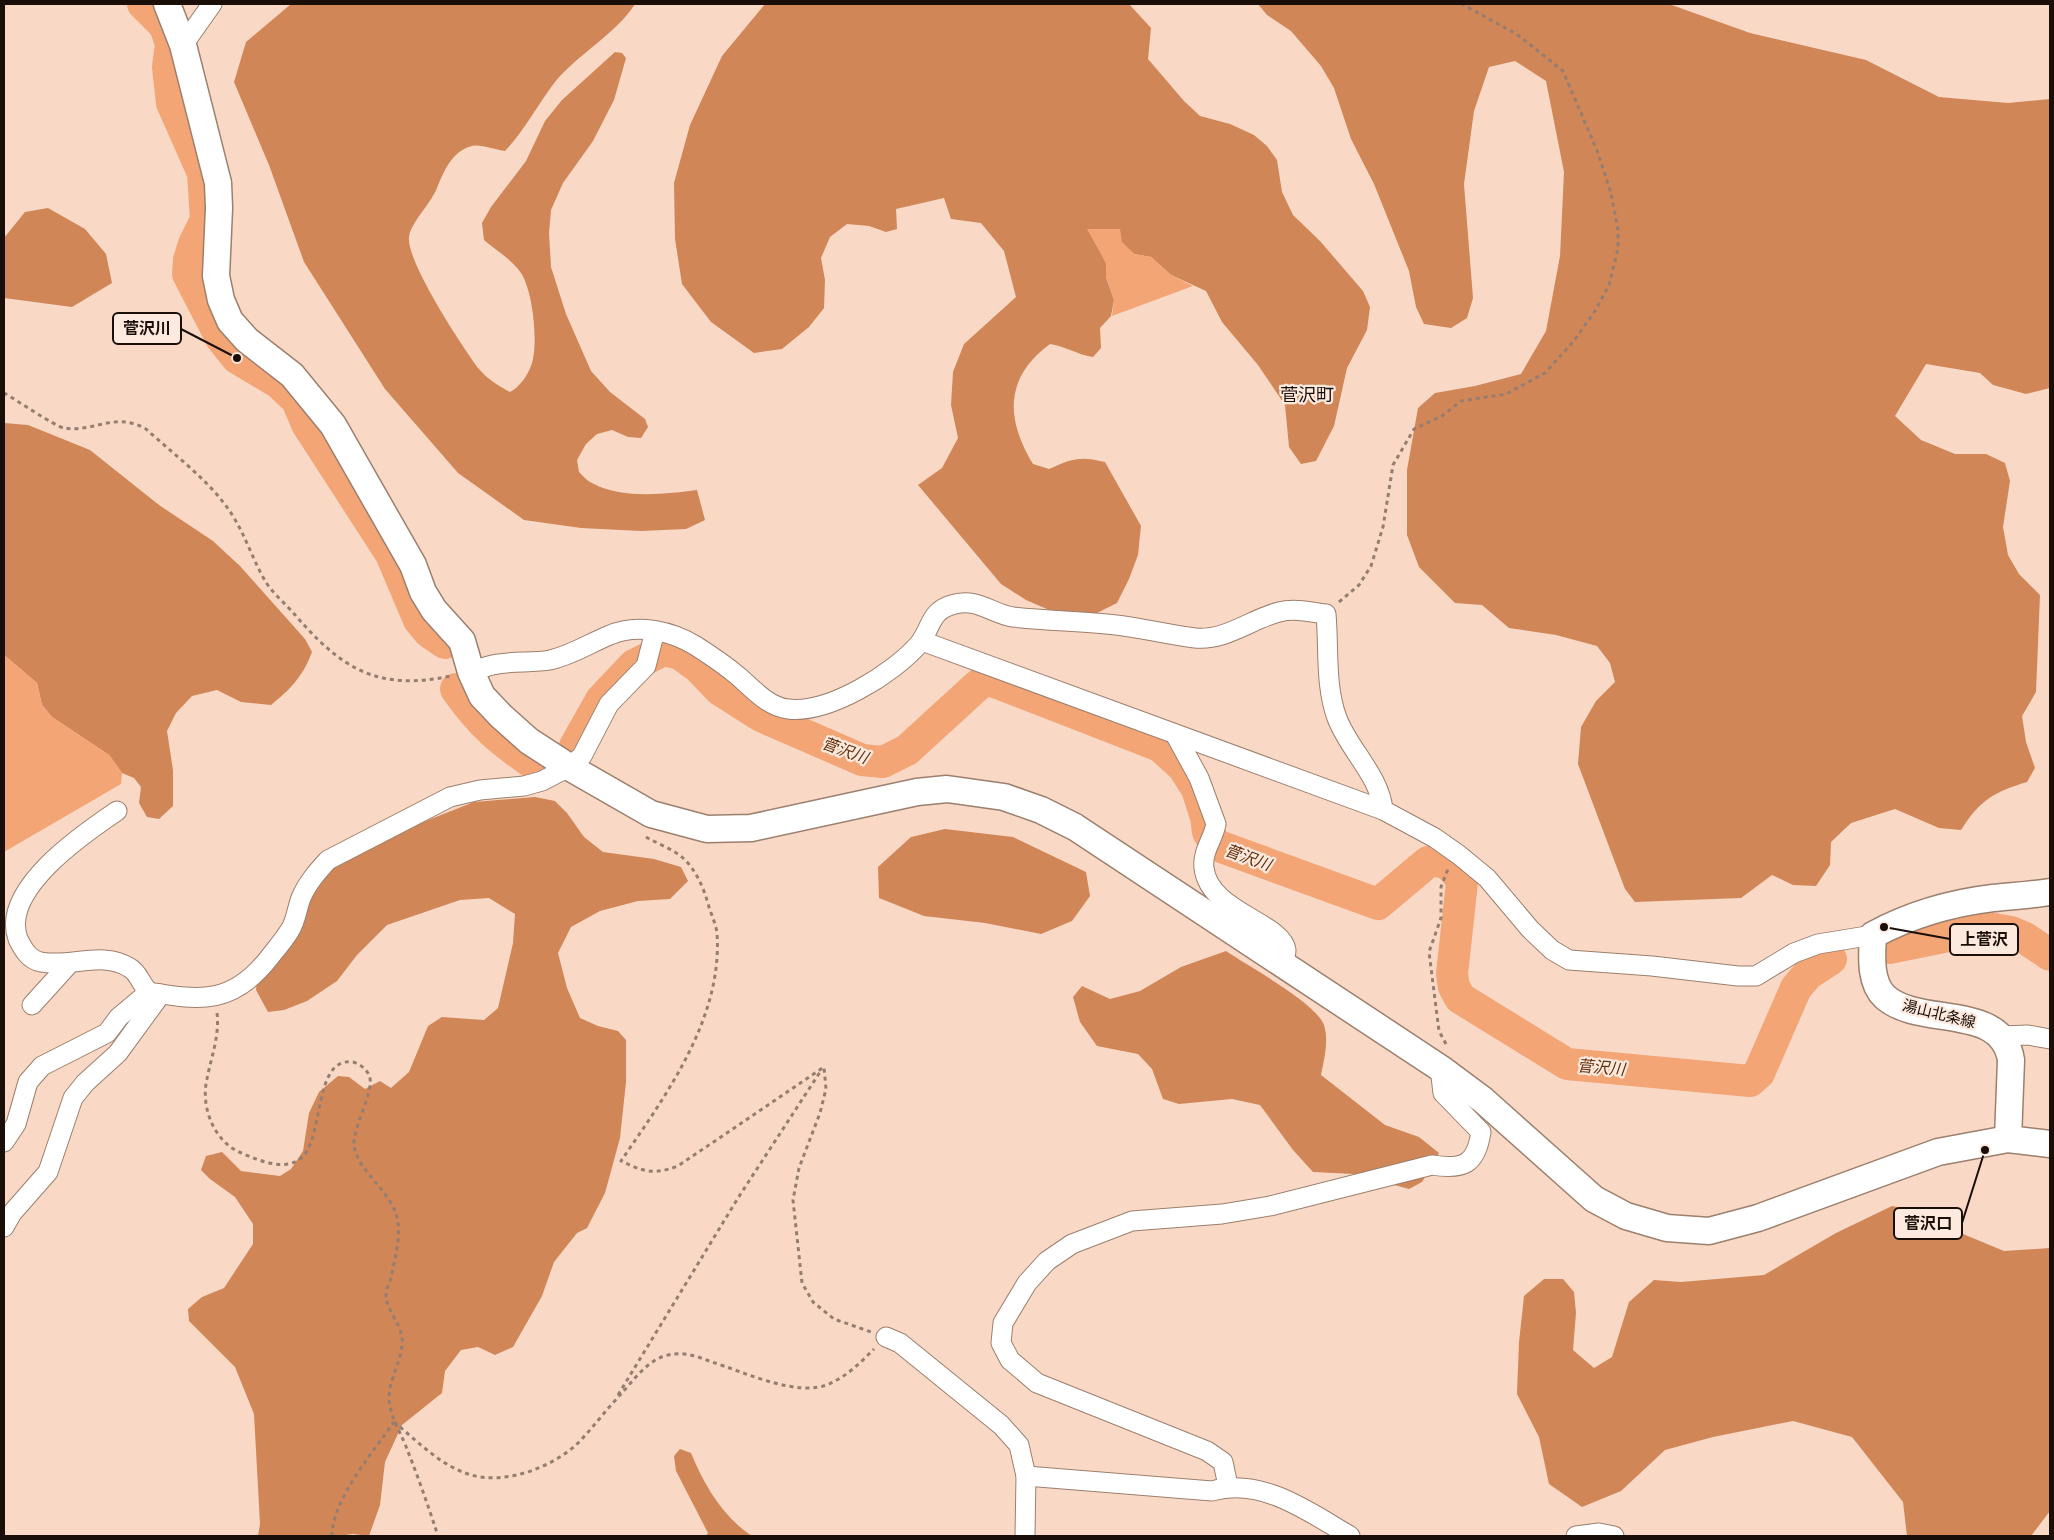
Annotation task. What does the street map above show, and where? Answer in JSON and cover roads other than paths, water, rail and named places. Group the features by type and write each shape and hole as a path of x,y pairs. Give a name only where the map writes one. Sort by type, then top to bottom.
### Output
{"street":[{"path":"167,4 183,45 218,183 219,208 216,276 221,300 230,321 247,340 292,375 334,425 413,565 423,592 434,610 462,641 471,672 482,696 529,741 569,767 652,814 707,830 752,828 917,792 947,789 1004,797 1041,810 1075,827 1283,965 1446,1059 1483,1100 1594,1199 1626,1216 1667,1228 1709,1231 1758,1218 1938,1152 2008,1140 2050,1144"},
{"path":"183,45 212,4"},
{"path":"471,672 498,664 549,660 579,650 613,634 638,629 653,638 678,636 696,646 772,703 788,709 812,707 844,697 864,687 907,657 922,641 930,621 940,612 954,604 975,602 1010,616 1043,621 1115,625 1198,638 1228,634 1254,620 1282,611 1310,611 1326,614 1331,699 1346,738 1382,794 1383,810"},
{"path":"117,811 74,840 50,860 19,898 13,917 14,931 23,949 30,957 40,962 70,963 104,959 120,962 132,969 155,993 190,998 215,997 237,989 264,964 291,930 302,896 313,877 328,860 450,797 480,790 524,786 542,781 569,767 582,756 609,704 646,666 653,638"},
{"path":"922,641 1176,736 1383,810 1435,838 1473,866 1486,878 1530,929 1552,950 1569,960 1652,966 1738,976 1756,976 1794,953 1818,944 1873,935 1896,922 1936,908 1991,898 2050,892"},
{"path":"1176,736 1199,778 1216,824 1204,866 1207,883 1219,897 1281,938 1286,950 1283,965"},
{"name":"湯山北条線","path":"1873,935 1872,968 1884,996 1904,1008 1982,1024 2001,1036"},
{"path":"32,1005 70,963"},
{"path":"4,1142 16,1124 28,1082 42,1066 107,1033 119,1017 155,993"},
{"path":"4,1226 12,1213 48,1172 73,1098 85,1083 118,1052 155,993"},
{"path":"2001,1036 2028,1035 2050,1039"},
{"path":"2001,1036 2008,1047 2011,1060 2008,1140"},
{"path":"1228,1486 1223,1462 1207,1451 1037,1383 1010,1360 1001,1344 1003,1322 1027,1283 1047,1261 1072,1244 1101,1231 1132,1221 1222,1214 1270,1206 1432,1165 1454,1168 1472,1160 1479,1148 1482,1132 1443,1093 1446,1059"},
{"path":"886,1337 900,1343 1001,1425 1019,1444 1026,1476 1025,1536"},
{"path":"1026,1476 1212,1491 1228,1486 1281,1496 1350,1536"},
{"path":"1576,1536 1599,1533 1614,1536"}],"waterway":[{"name":"菅沢川","path":"143,4 165,26 171,44 168,67 172,103 203,173 206,220 194,244 189,260 188,274 221,338 237,358 279,383 297,400 307,424 391,554 419,620 429,632 445,643"},
{"name":"菅沢川","path":"575,746 601,700 634,665 664,650 680,654 698,667 720,690 761,716 862,760 883,762 907,750 977,686 985,680 995,682 1160,746 1183,767 1197,789 1206,817 1208,832 1216,845 1378,904 1428,862 1440,861 1449,865 1462,882 1452,974 1454,987 1460,998 1567,1064 1750,1081 1759,1073 1796,988 1808,974 1831,959"},
{"name":"菅沢川","path":"456,689 483,723 538,767"},
{"name":"菅沢川","path":"1889,948 1988,928 2011,932 2025,938 2050,955"}],"place":[{"name":"菅沢川","path":"237,358"},
{"name":"上菅沢","path":"1884,927"},
{"name":"菅沢口","path":"1985,1150"}],"district":[{"name":"菅沢町","path":"1307,395"}]}
